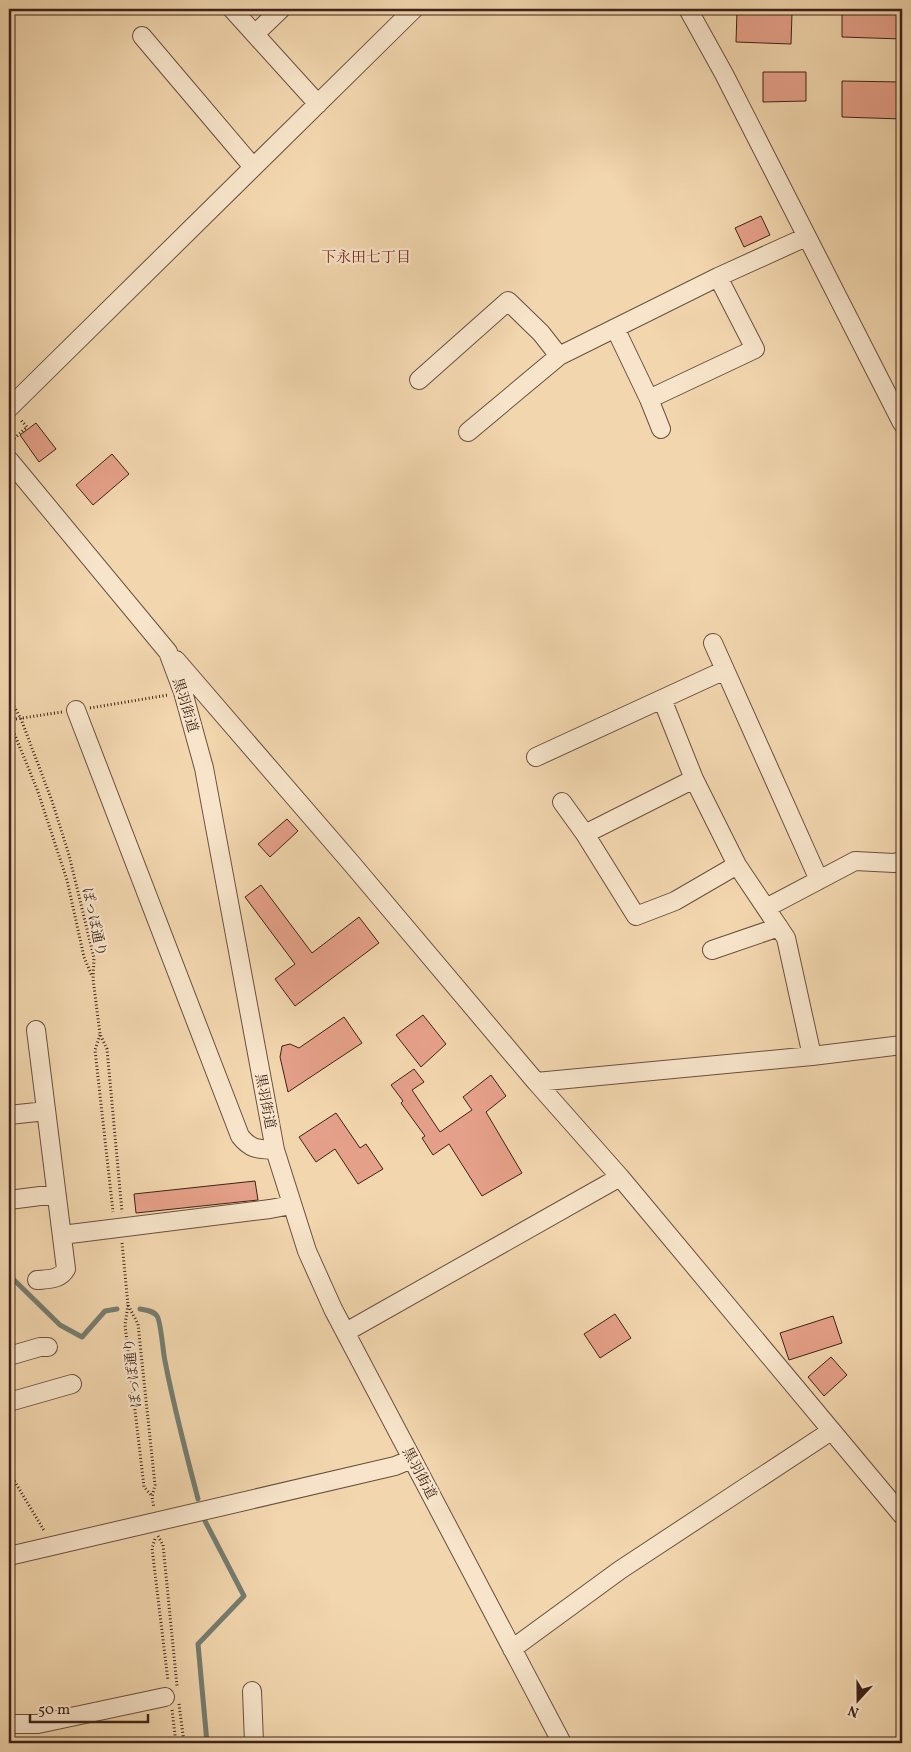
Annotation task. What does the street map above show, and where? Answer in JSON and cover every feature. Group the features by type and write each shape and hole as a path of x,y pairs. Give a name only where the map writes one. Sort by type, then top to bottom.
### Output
{"street":[{"path":"232,9 318,104"},
{"path":"255,34 280,9"},
{"path":"12,415 253,167 414,9"},
{"path":"688,9 724,74 902,423"},
{"path":"142,36 253,167"},
{"path":"468,432 559,356 718,277 806,236"},
{"path":"649,399 754,350 718,277"},
{"path":"419,380 508,300 541,333 559,356"},
{"path":"615,328 649,399 661,429"},
{"name":"黒羽街道","path":"9,460 168,652 183,692 204,768 276,1150 291,1205 307,1251 346,1332 562,1743"},
{"path":"713,644 818,880"},
{"path":"168,652 295,797 536,1082 620,1177 902,1515"},
{"path":"536,757 724,670"},
{"path":"662,699 694,779 737,865 786,938 812,1056"},
{"path":"76,710 240,1136 247,1145 257,1149 276,1150"},
{"path":"585,834 694,779"},
{"path":"562,802 585,834 636,916 675,901 737,865"},
{"path":"766,908 855,861 894,863 902,861"},
{"path":"712,950 779,927"},
{"path":"36,1030 66,1269 64,1274 59,1277 36,1280"},
{"path":"536,1082 812,1056 902,1045"},
{"path":"9,1115 46,1111"},
{"path":"346,1332 620,1177"},
{"path":"9,1200 56,1194"},
{"path":"62,1235 291,1205"},
{"path":"9,1356 40,1347 48,1347"},
{"path":"9,1402 72,1384"},
{"path":"512,1649 620,1570 831,1431"},
{"path":"9,1556 156,1523 306,1485 395,1466 412,1459"},
{"path":"252,1690 254,1743"},
{"path":"9,1724 38,1724 168,1696"}],"path":[{"path":"9,443 27,427 20,418 12,415"},
{"path":"93,979 84,957 67,880 37,789 9,720 183,692"},
{"name":"ぽっぽ通り","path":"9,697 20,719 52,801 69,855 94,958 93,979 100,1034 108,1049 123,1211 119,1220"},
{"path":"100,1034 95,1050 114,1216"},
{"name":"ぽっぽ通り","path":"121,1235 128,1305 138,1324 155,1484 152,1497 154,1511"},
{"path":"128,1305 125,1324 144,1487 152,1497"},
{"path":"9,1472 53,1545"},
{"path":"176,1743 168,1696 152,1548 157,1533 163,1545 184,1743"}],"building":[{"path":"842,9 902,9 902,39 842,37"},
{"path":"737,11 792,13 791,44 736,42"},
{"path":"763,72 806,72 806,101 763,102"},
{"path":"842,81 902,82 902,119 842,117"},
{"path":"761,216 770,235 744,247 735,228"},
{"path":"36,423 56,449 39,462 20,435"},
{"path":"112,454 129,474 93,505 76,485"},
{"path":"287,819 298,831 270,857 258,844"},
{"path":"261,885 312,953 359,917 379,943 295,1006 275,979 295,964 245,897"},
{"path":"423,1015 446,1044 421,1067 396,1035"},
{"path":"344,1017 362,1043 288,1092 280,1057 282,1046 290,1044 299,1048"},
{"path":"414,1069 424,1082 412,1090 440,1132 472,1110 463,1097 491,1075 506,1096 486,1112 522,1173 482,1196 449,1144 433,1155 422,1138 425,1136 401,1103 403,1101 391,1085"},
{"path":"336,1113 360,1148 366,1144 383,1169 358,1184 335,1149 316,1162 299,1137"},
{"path":"255,1181 258,1200 136,1213 134,1194"},
{"path":"615,1314 631,1338 600,1358 584,1334"},
{"path":"833,1316 842,1343 789,1360 780,1333"},
{"path":"831,1357 847,1375 824,1396 808,1377"}],"waterway":[{"path":"9,1275 60,1325 82,1337 105,1311 117,1309"},
{"path":"140,1309 154,1313 158,1319 172,1396 198,1499"},
{"path":"205,1521 244,1596 198,1644 207,1743"}],"district":[{"name":"下永田七丁目","path":"366,257"}]}
